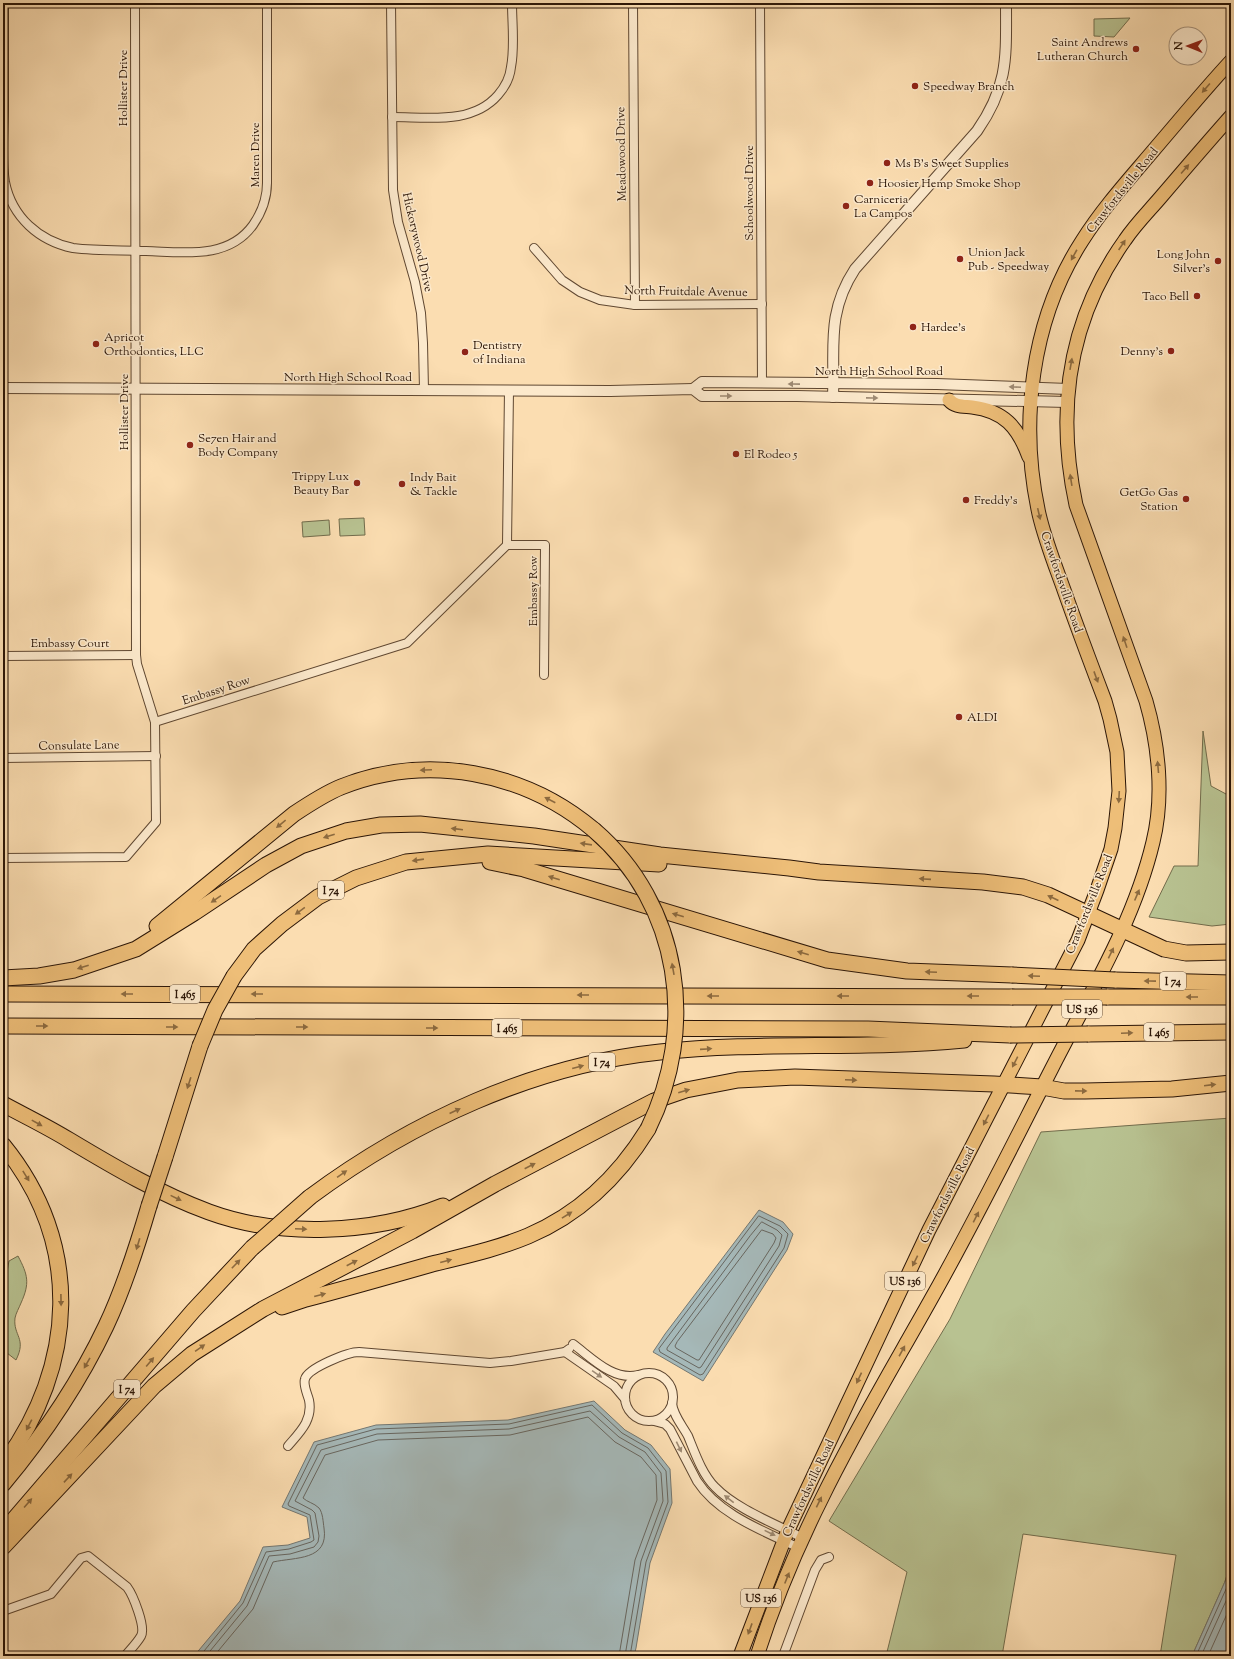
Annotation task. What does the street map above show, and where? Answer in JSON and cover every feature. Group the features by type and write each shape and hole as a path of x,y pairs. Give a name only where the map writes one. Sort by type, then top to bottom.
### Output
{"highway":[{"path":"120,954 176,911 294,814 328,793 364,779 384,774 436,769 472,772 522,786 556,803 594,830 620,856 642,886 662,928 672,963 677,1006 674,1052 663,1093 648,1129 628,1160 598,1192 578,1208 541,1230 499,1246 306,1299 279,1308 220,1336"},
{"path":"3,978 55,974 74,970 136,949 194,913 266,865 301,846 346,831 380,825 420,824 534,836 660,855 819,872 1005,884 1023,887 1048,895 1154,945 1176,952 1231,952"},
{"path":"457,858 488,854 789,873 819,872"},
{"name":"I 74","path":"3,1484 54,1416 92,1354 106,1326 136,1249 200,1046 215,1010 234,976 254,949 282,924 318,897 356,878 406,862 426,859 457,858 504,864 524,869 827,960 900,970 1115,980 1231,982"},
{"name":"I 465","path":"3,994 1231,997"},
{"name":"I 465","path":"3,1026 868,1029 1010,1035 1231,1032"},
{"name":"I 74","path":"3,1532 193,1312 252,1248 310,1197 351,1168 408,1135 452,1113 511,1088 590,1064 660,1052 723,1048 925,1044 1010,1035"},
{"path":"3,1548 154,1386 186,1359 263,1309 412,1231 495,1184 654,1101 686,1090 759,1078 795,1077 1003,1085 1071,1091 1159,1090 1231,1083"},
{"path":"3,1104 101,1159 180,1200 209,1213 278,1228 334,1229 380,1224 432,1210 495,1184"},
{"path":"3,1145 29,1181 45,1218 58,1263 61,1298 56,1351 46,1386 36,1412 25,1432 3,1465"}],"main road":[{"name":"Crawfordsville Road","path":"740,1656 786,1535 926,1238 1078,940 1105,870 1115,828 1119,791 1117,752 1112,725 1052,558 1039,516 1032,476 1031,388 1037,353 1049,311 1058,288 1082,242 1112,199 1231,61"},
{"name":"Crawfordsville Road","path":"757,1656 766,1627 801,1543 833,1476 962,1245 1122,930 1140,888 1154,840 1158,816 1159,793 1156,749 1146,702 1076,505 1068,456 1068,389 1073,353 1082,323 1100,281 1116,252 1145,215 1231,116"},
{"path":"949,400 957,406 991,411 1007,421 1019,435 1032,463"}],"street":[{"name":"Maren Drive","path":"4,3 4,171 11,199 16,210 26,223 49,240 65,246 81,249 196,252 217,250 228,246 242,237 251,228 260,215 266,199 267,3"},
{"name":"Hollister Drive","path":"135,3 136,655 137,664 156,722"},
{"name":"Hickorywood Drive","path":"391,3 393,190 398,222 415,282 421,314 424,343 424,390"},
{"path":"392,117 460,117 476,112 494,100 505,86 511,69 512,3"},
{"name":"Meadowood Drive","path":"633,3 635,305"},
{"name":"Schoolwood Drive","path":"760,3 762,383"},
{"path":"833,397 832,355 834,323 842,291 855,269 977,131 989,113 1000,86 1006,62 1006,3"},
{"name":"North Fruitdale Avenue","path":"534,248 552,272 565,283 580,292 600,300 635,305 762,304"},
{"name":"North High School Road","path":"3,388 424,390 693,389 702,382 937,384 1068,389"},
{"name":"North High School Road","path":"693,389 702,396 1067,402"},
{"path":"507,545 509,390"},
{"name":"Embassy Row","path":"156,722 407,643 507,545 545,545 544,675"},
{"name":"Embassy Court","path":"3,656 136,655"},
{"path":"3,858 126,858 156,822 156,722"},
{"name":"Consulate Lane","path":"3,758 156,756"},
{"path":"569,1348 618,1389 625,1399 629,1410 635,1417 646,1421 654,1421 665,1424 670,1429 697,1481 709,1497 726,1511 786,1535"},
{"path":"288,1446 303,1428 309,1414 310,1404 305,1383 307,1374 313,1369 348,1354 359,1352 494,1363 569,1348 615,1374 624,1376 652,1373 664,1378 672,1389 673,1410 685,1430 706,1475 715,1487 734,1503 801,1543"},
{"path":"625,1399 627,1387 632,1380 639,1375"},
{"path":"654,1421 665,1415 672,1403"},
{"path":"3,1611 51,1594 81,1558 88,1556 127,1586 131,1592 142,1625 142,1635 126,1656"},
{"path":"783,1656 814,1570 821,1560 829,1557"}],"green space":[{"path":"1130,18 1114,37 1094,36 1094,19"},
{"path":"364,518 365,535 340,536 339,519"},
{"path":"329,520 330,535 303,537 302,522"},
{"path":"1203,731 1211,786 1226,794 1231,794 1231,924 1212,926 1149,917 1174,866 1198,866"},
{"path":"1231,1118 1231,1563 1224,1584 1192,1656 1160,1656 1176,1555 1023,1534 1002,1656 886,1656 907,1572 829,1521 950,1319 1041,1132"},
{"path":"18,1256 27,1279 26,1290 15,1318 20,1347 16,1360 7,1353 3,1359 3,1278 6,1277 9,1261"}],"water":[{"path":"759,1210 783,1222 793,1234 787,1250 703,1381 653,1352"},
{"path":"594,1401 625,1430 651,1445 670,1469 672,1503 650,1563 634,1656 194,1656 240,1601 263,1547 288,1545 310,1538 307,1517 282,1507 314,1442 376,1425 508,1420"},
{"path":"1231,1568 1231,1656 1192,1656"}],"place":[{"name":"Saint Andrews Lutheran Church","path":"1136,49"},
{"name":"Speedway Branch","path":"915,86"},
{"name":"Ms B's Sweet Supplies","path":"887,163"},
{"name":"Hoosier Hemp Smoke Shop","path":"870,183"},
{"name":"Carniceria La Campos","path":"846,206"},
{"name":"Union Jack Pub - Speedway","path":"960,259"},
{"name":"Long John Silver's","path":"1218,261"},
{"name":"Taco Bell","path":"1197,296"},
{"name":"Hardee's","path":"913,327"},
{"name":"Apricot Orthodontics, LLC","path":"96,344"},
{"name":"Denny's","path":"1171,351"},
{"name":"Dentistry of Indiana","path":"465,352"},
{"name":"Se7en Hair and Body Company","path":"190,445"},
{"name":"El Rodeo 5","path":"736,454"},
{"name":"Trippy Lux Beauty Bar","path":"357,483"},
{"name":"Indy Bait & Tackle","path":"402,484"},
{"name":"GetGo Gas Station","path":"1186,499"},
{"name":"Freddy's","path":"966,500"},
{"name":"ALDI","path":"959,717"}]}
